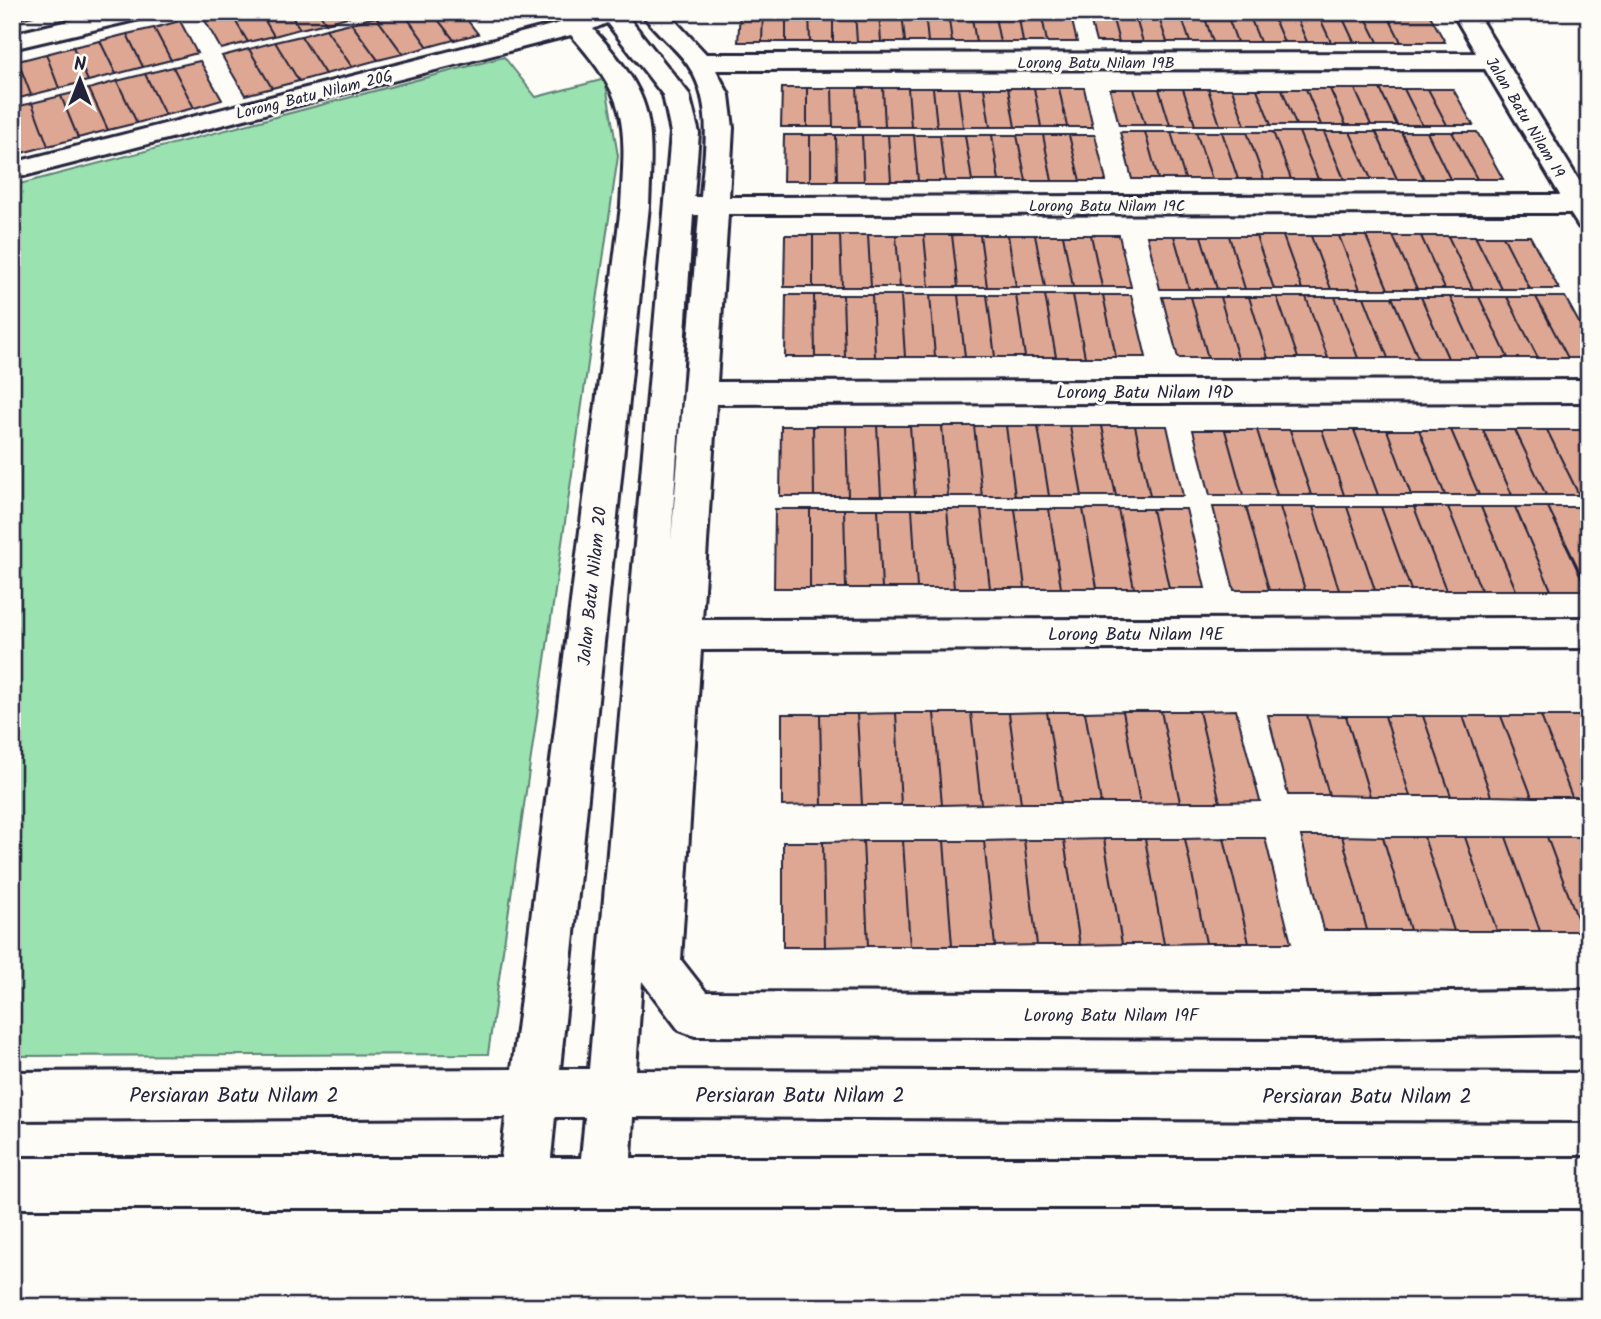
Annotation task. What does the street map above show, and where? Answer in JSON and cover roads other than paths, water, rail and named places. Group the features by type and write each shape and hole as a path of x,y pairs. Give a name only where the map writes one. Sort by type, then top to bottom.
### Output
{"street":[{"path":"12,42 139,12"},
{"name":"Jalan Batu Nilam 20","path":"523,12 560,24 623,84 636,114 635,206 523,1183"},
{"path":"604,1183 610,1095 697,206 719,117 716,95 699,62 653,12"},
{"name":"Jalan Batu Nilam 19","path":"1464,12 1584,212"},
{"path":"613,14 676,94 697,206 700,393 683,635"},
{"name":"Lorong Batu Nilam 20G","path":"12,171 560,24 613,14"},
{"name":"Lorong Batu Nilam 19B","path":"699,62 1493,61"},
{"name":"Lorong Batu Nilam 19C","path":"635,206 1584,212"},
{"name":"Lorong Batu Nilam 19D","path":"700,393 1589,391"},
{"name":"Lorong Batu Nilam 19E","path":"683,635 1589,633"},
{"name":"Lorong Batu Nilam 19F","path":"683,635 658,966 695,1014 1316,1016 1589,1012"},
{"name":"Persiaran Batu Nilam 2","path":"12,1096 535,1093 1589,1097"},
{"path":"12,1183 1589,1183"}]}
